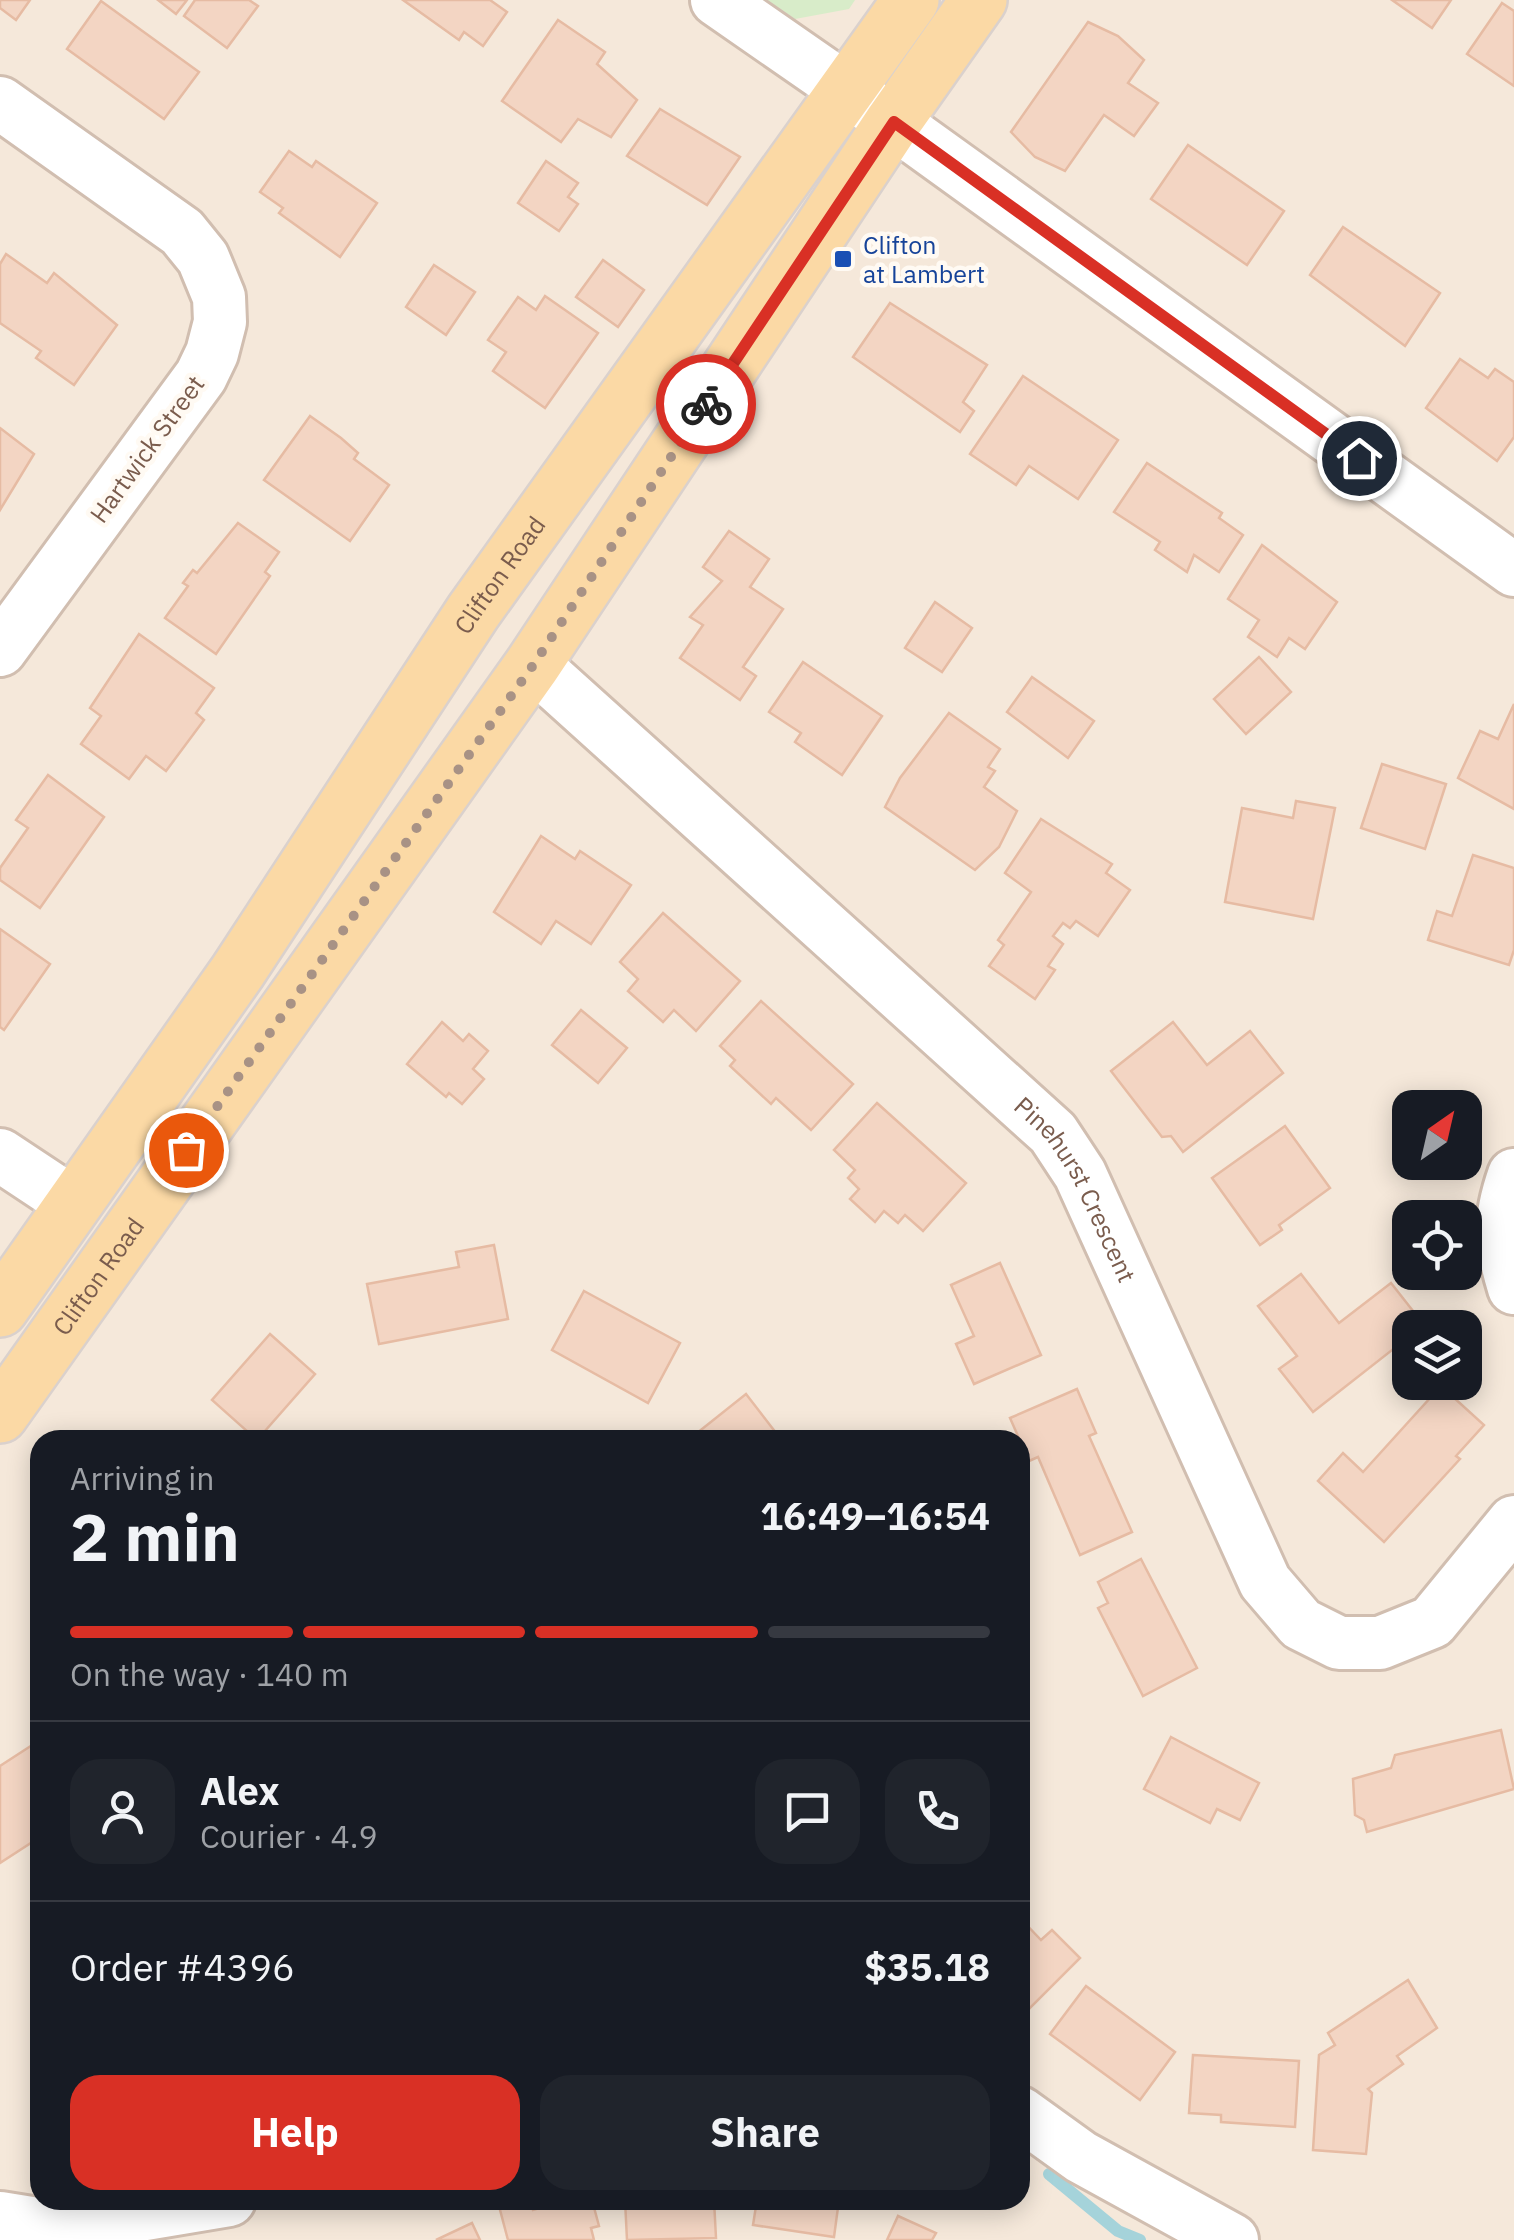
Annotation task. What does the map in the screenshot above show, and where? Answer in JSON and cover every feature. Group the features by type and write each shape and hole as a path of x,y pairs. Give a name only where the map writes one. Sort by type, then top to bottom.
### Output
{"main road":[{"name":"Clifton Road","path":"0,1309 238,971 473,612 911,0"},
{"name":"Clifton Road","path":"0,1415 534,664 894,122 980,0"}],"street":[{"path":"718,0 894,122 1514,570"},
{"name":"Hartwick Street","path":"0,102 182,232 203,258 220,297 220,322 201,376 0,650"},
{"name":"Pinehurst Crescent","path":"534,664 1053,1133 1080,1174 1265,1582 1301,1624 1339,1643 1380,1644 1432,1622 1514,1522"},
{"path":"0,1155 74,1204"},
{"path":"1514,1175 1501,1212 1502,1246 1514,1288"},
{"path":"1030,2120 1081,2156 1232,2240"},
{"path":"0,2218 62,2228 169,2210"}],"shaded area":[{"path":"0,0 1514,0 1514,2240 0,2240"}],"green space":[{"path":"767,0 855,0 849,9 795,19"}],"building":[{"path":"0,0 30,0 16,20 0,8"},
{"path":"158,0 187,0 176,14"},
{"path":"195,0 249,0 258,6 227,48 184,16"},
{"path":"403,0 490,0 507,12 483,46 464,32 459,40"},
{"path":"1392,0 1451,0 1432,28"},
{"path":"101,1 199,72 164,119 67,49"},
{"path":"1502,3 1514,11 1514,86 1467,54"},
{"path":"558,20 605,52 597,64 637,100 611,137 578,119 561,142 502,101"},
{"path":"1088,22 1118,36 1144,60 1128,83 1158,103 1134,136 1104,115 1065,171 1035,157 1011,132"},
{"path":"660,109 740,157 707,205 627,156"},
{"path":"1188,145 1284,211 1247,265 1151,199"},
{"path":"289,151 312,167 316,161 377,203 340,257 279,213 283,208 260,192"},
{"path":"546,161 578,183 568,197 578,204 559,231 518,203"},
{"path":"1343,227 1440,293 1405,346 1310,275"},
{"path":"6,254 47,283 54,273 117,325 74,385 36,358 41,351 0,323 0,264"},
{"path":"603,260 644,290 618,327 576,297"},
{"path":"434,265 475,292 446,335 406,307"},
{"path":"545,296 598,333 545,408 493,371 506,352 488,340 518,297 536,310"},
{"path":"890,303 987,365 963,402 974,411 960,432 853,357"},
{"path":"1460,359 1488,378 1495,369 1514,382 1514,437 1497,461 1426,408"},
{"path":"1023,376 1118,440 1078,499 1029,466 1016,485 970,454"},
{"path":"310,416 341,438 358,453 354,459 389,485 350,541 264,480"},
{"path":"0,428 34,454 0,510"},
{"path":"1147,463 1222,513 1219,518 1243,535 1219,572 1194,555 1187,572 1155,550 1160,542 1114,512"},
{"path":"238,523 279,552 265,572 270,576 216,654 165,618 188,586 183,583 193,570 197,573"},
{"path":"729,531 769,559 750,587 783,609 743,667 756,676 740,700 680,658 703,625 690,617 722,581 703,567"},
{"path":"1262,545 1337,602 1305,649 1289,638 1277,657 1248,637 1259,620 1228,599"},
{"path":"935,602 972,628 942,672 905,648"},
{"path":"139,634 214,688 196,713 204,720 166,771 146,756 129,779 81,744 101,716 90,708"},
{"path":"1259,657 1291,692 1246,734 1214,699"},
{"path":"803,662 882,716 842,775 795,742 801,733 769,712"},
{"path":"1032,677 1094,721 1068,758 1007,712"},
{"path":"1514,704 1514,809 1458,778 1480,731 1498,739"},
{"path":"949,713 1000,749 988,767 995,771 984,787 1017,811 999,847 975,870 885,807 900,778"},
{"path":"1382,764 1446,784 1425,849 1361,828"},
{"path":"48,775 104,817 40,908 0,880 0,868 28,828 16,820"},
{"path":"1296,801 1335,808 1313,919 1225,902 1242,808 1293,818"},
{"path":"1041,819 1112,864 1106,873 1130,890 1098,936 1076,921 1070,928 1063,923 1053,936 1063,944 1048,966 1055,970 1035,999 989,966 1004,945 998,940 1031,892 1005,873"},
{"path":"541,836 575,859 580,851 631,885 591,944 556,921 541,944 494,912"},
{"path":"1473,855 1514,868 1514,950 1509,965 1428,940 1437,911 1452,916"},
{"path":"663,913 740,981 696,1031 674,1010 663,1022 628,991 638,979 620,962"},
{"path":"0,929 50,964 4,1030 0,1027"},
{"path":"761,1001 853,1084 811,1130 776,1098 771,1104 730,1066 735,1060 720,1046"},
{"path":"581,1010 627,1048 598,1083 552,1045"},
{"path":"442,1022 463,1041 469,1034 488,1051 473,1069 484,1079 462,1104 449,1093 446,1097 407,1064"},
{"path":"1173,1022 1207,1065 1250,1031 1283,1073 1183,1152 1171,1136 1162,1137 1111,1071"},
{"path":"877,1103 966,1183 923,1231 905,1215 898,1223 884,1211 875,1222 850,1199 859,1189 848,1178 855,1170 834,1150"},
{"path":"1285,1126 1330,1188 1279,1225 1282,1230 1260,1245 1212,1178"},
{"path":"494,1245 508,1319 379,1344 367,1284 459,1267 456,1252"},
{"path":"1000,1263 1041,1355 974,1384 956,1344 974,1336 951,1285"},
{"path":"1301,1274 1339,1323 1391,1283 1392,1290 1396,1290 1412,1310 1392,1310 1392,1350 1313,1412 1279,1369 1297,1356 1258,1306"},
{"path":"584,1291 680,1343 648,1403 552,1350"},
{"path":"270,1334 315,1374 266,1430 246,1430 212,1400"},
{"path":"1077,1389 1096,1433 1089,1436 1132,1532 1080,1555 1038,1457 1030,1461 1030,1430 1015,1430 1010,1418"},
{"path":"746,1394 774,1430 701,1430"},
{"path":"1428,1400 1456,1400 1484,1425 1456,1456 1460,1459 1384,1542 1318,1481 1343,1453 1363,1472"},
{"path":"1141,1559 1197,1668 1143,1696 1098,1608 1108,1603 1098,1582"},
{"path":"1501,1730 1514,1789 1367,1832 1364,1820 1355,1815 1353,1779 1391,1768 1395,1755"},
{"path":"1171,1737 1259,1783 1240,1820 1217,1809 1210,1823 1144,1789"},
{"path":"30,1746 30,1844 0,1863 0,1766"},
{"path":"1030,1928 1041,1940 1052,1930 1080,1958 1030,2008"},
{"path":"1408,1980 1437,2028 1397,2056 1403,2064 1368,2089 1372,2093 1366,2154 1313,2150 1319,2055 1335,2045 1328,2033"},
{"path":"1086,1986 1175,2052 1140,2100 1050,2034"},
{"path":"1193,2055 1299,2061 1295,2127 1221,2122 1221,2115 1189,2113"},
{"path":"500,2210 595,2210 599,2226 591,2228 594,2240 508,2240"},
{"path":"626,2210 715,2210 716,2238 627,2240"},
{"path":"755,2210 838,2210 834,2237 753,2225"},
{"path":"898,2216 936,2233 932,2240 887,2240"},
{"path":"472,2223 480,2240 436,2240"}],"waterway":[{"path":"1049,2174 1118,2231 1140,2240"}],"way so far":[{"path":"186,1150 534,664 706,404"}],"place":[{"name":"Clifton at Lambert","path":"843,259"}],"route":[{"path":"706,404 894,122 1359,458"}]}
